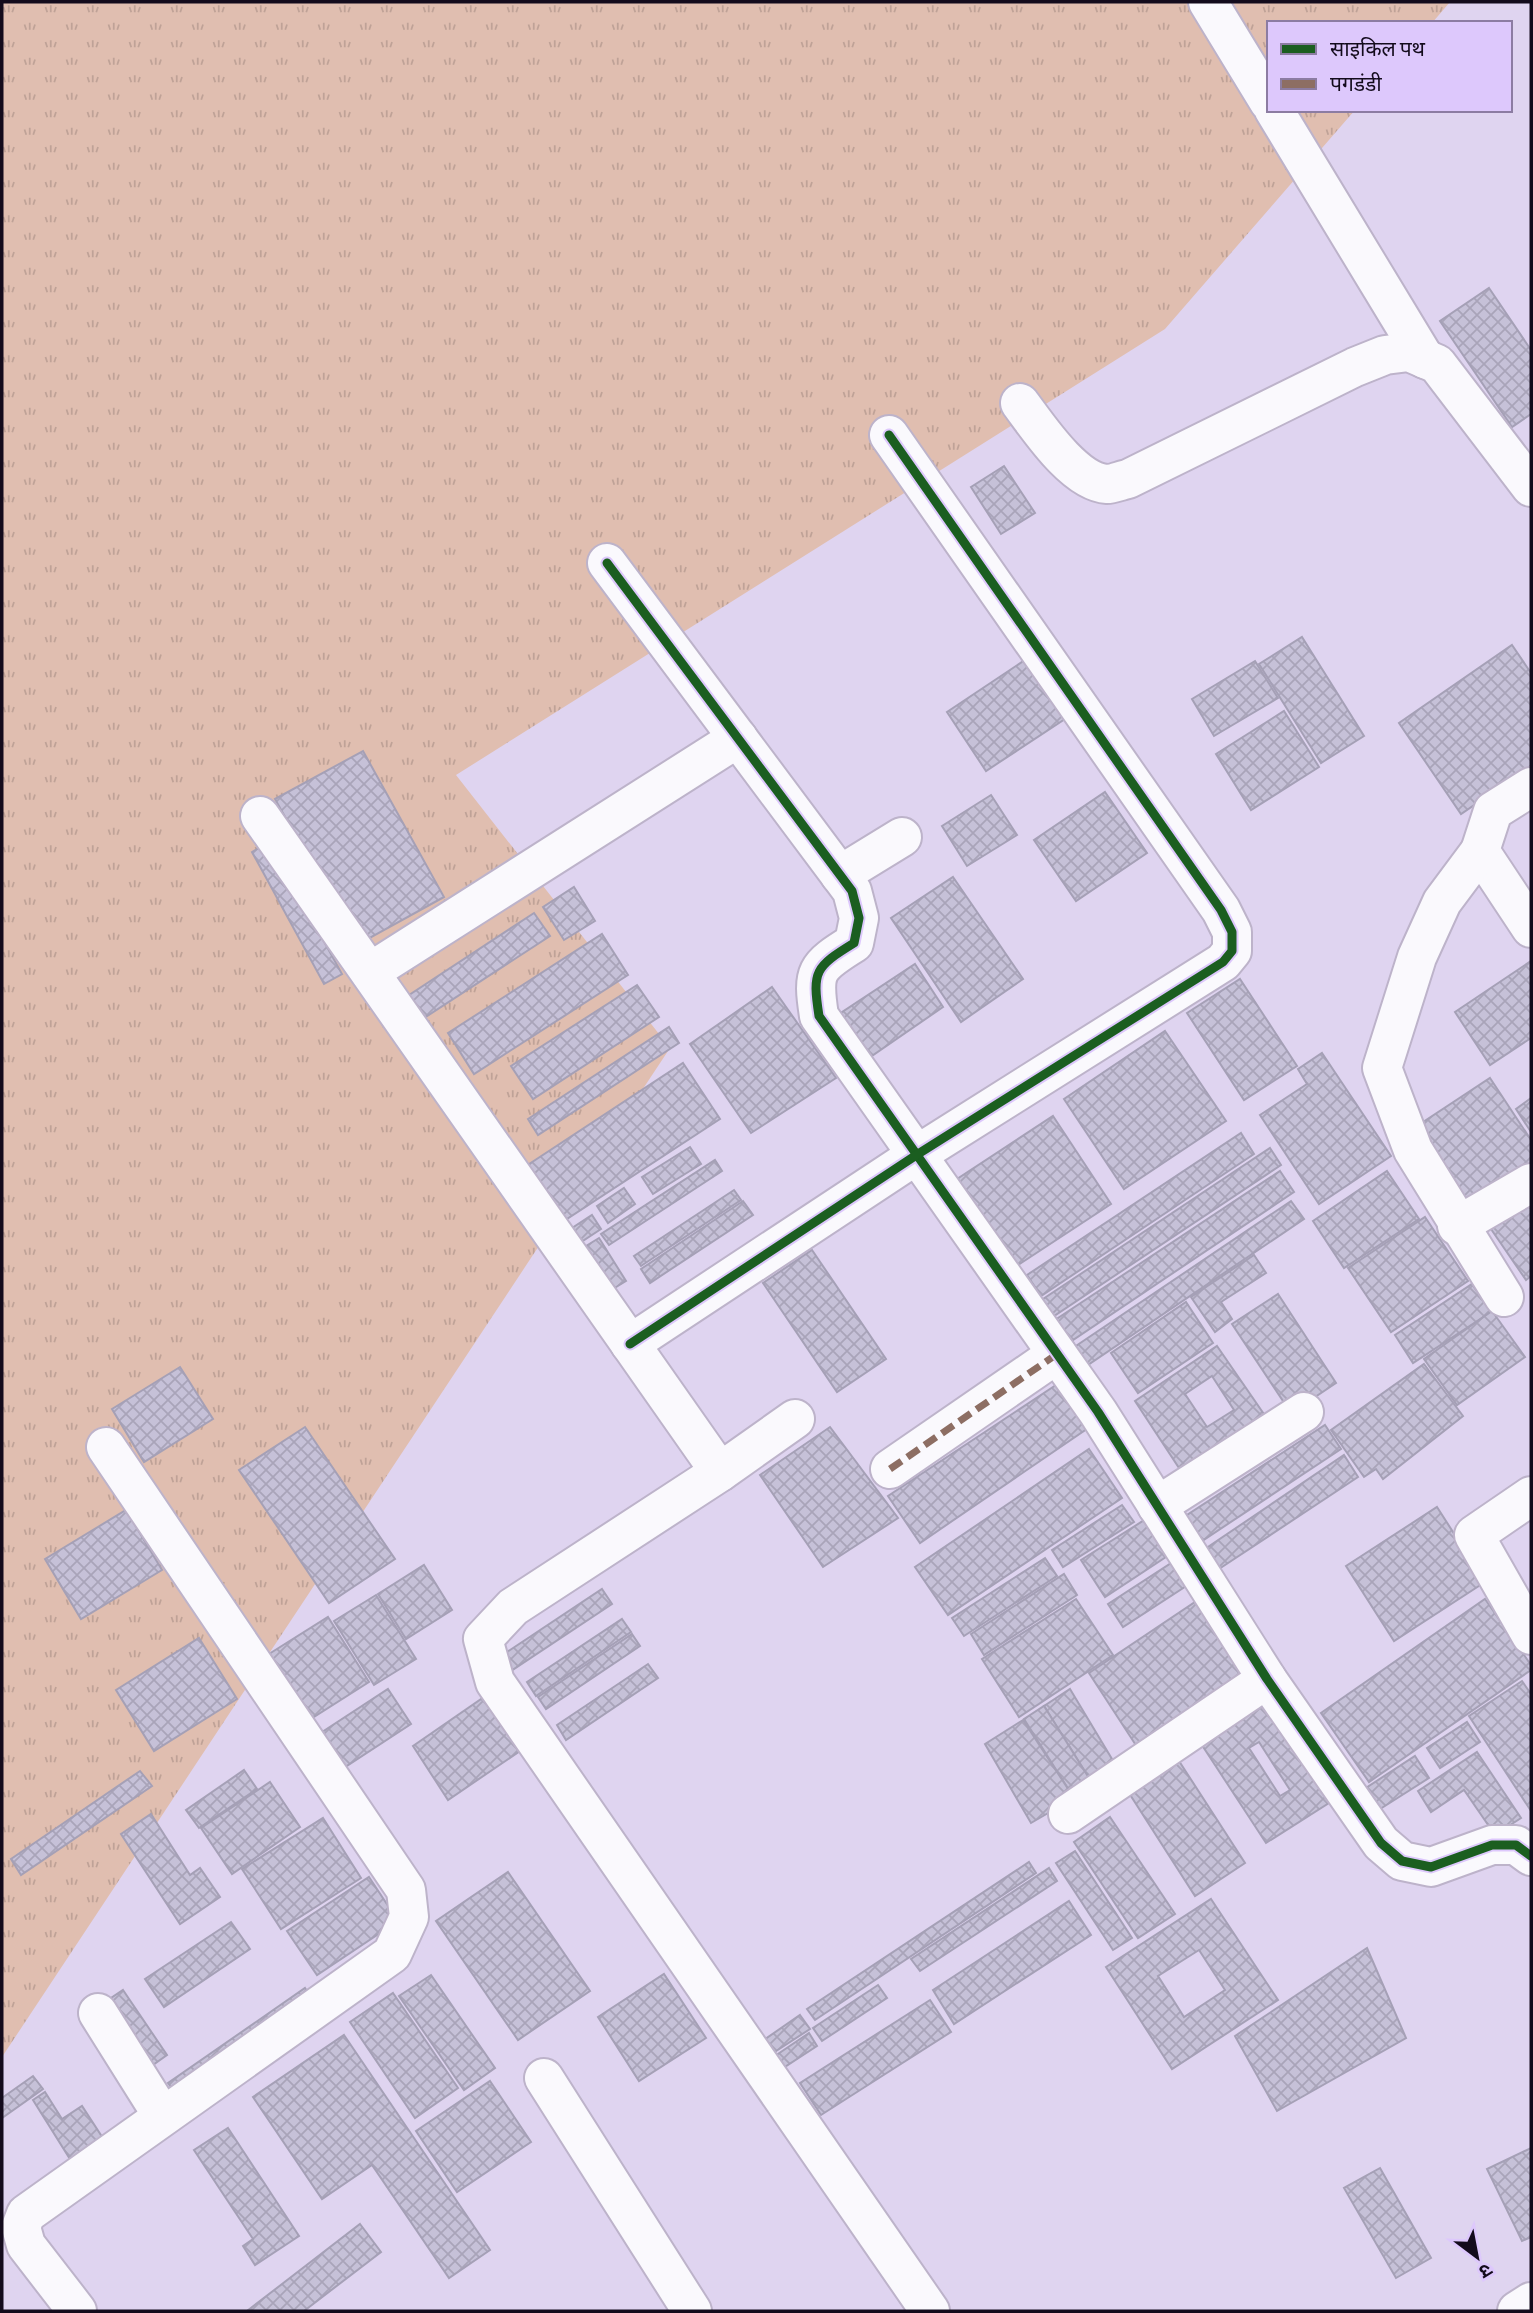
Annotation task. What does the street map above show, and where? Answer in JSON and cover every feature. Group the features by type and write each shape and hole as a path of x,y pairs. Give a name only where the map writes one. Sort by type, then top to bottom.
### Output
{"street":[{"path":"1208,2 1267,99"},
{"path":"1275,112 1425,359"},
{"path":"1020,403 1056,450 1090,478 1107,484 1128,479 1385,355 1409,352 1437,364 1531,487"},
{"path":"630,1344 918,1154 1223,962 1232,951 1232,932 1222,910 889,435"},
{"path":"607,563 852,891 859,918 853,943 825,961 814,984 819,1016 1057,1354 1346,1797 1381,1843 1402,1861 1431,1867 1492,1845 1516,1845 1531,1856"},
{"path":"370,972 738,738"},
{"path":"1504,1297 1457,1226 1413,1150 1382,1068 1417,957 1442,902 1480,851 1493,811 1531,787"},
{"path":"260,816 720,1472"},
{"path":"840,875 902,837"},
{"path":"1480,851 1531,928"},
{"path":"1457,1226 1531,1182"},
{"path":"890,1469 1057,1354"},
{"path":"1157,1506 1304,1412"},
{"path":"795,1419 720,1472 513,1607 483,1639 495,1682 929,2311"},
{"path":"77,2311 26,2245 20,2227 26,2214 392,1954 409,1917 406,1890 106,1447"},
{"path":"1531,1496 1474,1535 1531,1635"},
{"path":"1068,1814 1267,1679"},
{"path":"98,2013 162,2115"},
{"path":"544,2078 692,2311"},
{"path":"1517,2311 1531,2302"}],"green space":[{"path":"2,2 1450,2 1434,21 1267,21 1267,112 1353,112 1165,329 456,775 670,1048 2,2057"}],"building":[{"path":"1489,288 1531,350 1531,414 1512,427 1440,321"},
{"path":"1004,466 1035,513 1001,534 971,487"},
{"path":"1302,637 1364,736 1321,763 1259,664"},
{"path":"1512,645 1531,673 1531,766 1461,814 1399,723"},
{"path":"1025,660 1065,719 986,771 947,712"},
{"path":"1255,661 1278,698 1214,736 1192,699"},
{"path":"1284,711 1319,767 1251,810 1216,754"},
{"path":"363,751 444,897 357,945 275,799"},
{"path":"1105,792 1147,853 1076,901 1034,840"},
{"path":"991,795 1017,835 967,866 942,826"},
{"path":"269,842 342,974 324,984 252,852"},
{"path":"953,877 1023,979 961,1022 891,918"},
{"path":"574,887 595,921 564,940 543,907"},
{"path":"534,913 550,936 418,1022 403,999"},
{"path":"602,934 628,975 474,1074 448,1033"},
{"path":"1531,961 1531,1038 1490,1065 1455,1012"},
{"path":"915,964 943,1007 863,1062 833,1018"},
{"path":"1240,979 1297,1066 1244,1100 1187,1013"},
{"path":"637,985 659,1017 533,1099 511,1066"},
{"path":"772,987 836,1078 751,1133 690,1044"},
{"path":"669,1027 679,1043 538,1135 528,1119"},
{"path":"1165,1031 1226,1121 1124,1189 1064,1099"},
{"path":"1322,1053 1391,1156 1319,1204 1260,1115 1307,1084 1298,1069"},
{"path":"683,1063 720,1119 553,1228 517,1172"},
{"path":"1490,1078 1531,1140 1531,1168 1468,1209 1414,1128"},
{"path":"1531,1098 1531,1132 1516,1109"},
{"path":"1053,1116 1111,1204 1015,1267 957,1179"},
{"path":"1241,1133 1254,1154 1041,1296 1027,1275"},
{"path":"690,1147 701,1164 653,1194 642,1177"},
{"path":"1270,1148 1281,1165 1045,1322 1034,1305"},
{"path":"715,1160 722,1171 609,1245 601,1234"},
{"path":"1280,1171 1294,1192 1067,1344 1052,1322"},
{"path":"1387,1171 1419,1219 1344,1268 1313,1221"},
{"path":"624,1188 635,1204 608,1223 597,1206"},
{"path":"734,1190 741,1200 641,1266 634,1256"},
{"path":"743,1201 753,1215 650,1283 641,1269"},
{"path":"1291,1201 1304,1219 1076,1373 1064,1354"},
{"path":"1531,1201 1531,1276 1526,1280 1491,1229"},
{"path":"592,1215 601,1229 578,1244 569,1230"},
{"path":"1425,1217 1468,1281 1391,1332 1348,1268"},
{"path":"599,1238 626,1281 613,1289 586,1246"},
{"path":"812,1250 886,1359 837,1392 763,1283"},
{"path":"1254,1255 1266,1273 1221,1302 1232,1319 1215,1332 1191,1297"},
{"path":"1472,1284 1491,1312 1413,1363 1395,1335"},
{"path":"1278,1294 1336,1383 1291,1413 1232,1324"},
{"path":"1186,1302 1213,1343 1138,1393 1111,1353"},
{"path":"1492,1311 1525,1357 1457,1405 1424,1359"},
{"path":"1217,1346 1268,1420 1185,1477 1135,1401","holes":["1212,1376 1234,1410 1207,1427 1185,1394"]},
{"path":"1424,1364 1463,1416 1383,1479 1376,1469 1364,1477 1331,1430"},
{"path":"180,1367 213,1419 144,1462 112,1409"},
{"path":"1056,1385 1094,1424 920,1543 888,1496"},
{"path":"1325,1425 1341,1449 1187,1551 1170,1526"},
{"path":"305,1427 395,1559 329,1603 239,1470"},
{"path":"830,1427 898,1518 823,1567 760,1475"},
{"path":"1089,1449 1122,1498 948,1615 915,1567"},
{"path":"1344,1455 1358,1477 1216,1571 1202,1551"},
{"path":"1122,1505 1134,1522 1063,1567 1052,1550"},
{"path":"1437,1507 1485,1582 1394,1641 1346,1566"},
{"path":"126,1510 162,1570 81,1619 45,1559"},
{"path":"1146,1519 1169,1555 1105,1597 1081,1560"},
{"path":"1045,1558 1057,1576 964,1636 952,1618"},
{"path":"1179,1558 1194,1581 1123,1627 1108,1604"},
{"path":"424,1565 452,1610 406,1639 378,1594"},
{"path":"1064,1574 1077,1595 984,1655 971,1634"},
{"path":"602,1589 612,1604 508,1673 498,1658"},
{"path":"376,1595 416,1659 374,1685 334,1621"},
{"path":"1204,1596 1255,1677 1139,1750 1089,1673"},
{"path":"1076,1599 1113,1655 1019,1717 982,1659"},
{"path":"1485,1599 1531,1665 1531,1670 1369,1782 1321,1713"},
{"path":"328,1617 369,1682 309,1720 269,1654"},
{"path":"622,1619 631,1632 536,1696 527,1682"},
{"path":"632,1634 640,1646 546,1709 538,1697"},
{"path":"199,1638 237,1699 154,1751 116,1690"},
{"path":"648,1664 658,1678 566,1740 557,1725"},
{"path":"1522,1681 1531,1694 1531,1811 1469,1716"},
{"path":"388,1689 411,1724 339,1771 316,1736"},
{"path":"1070,1689 1118,1769 1094,1786 1044,1706"},
{"path":"1272,1691 1340,1796 1266,1843 1198,1739","holes":["1259,1742 1290,1790 1280,1796 1249,1748"]},
{"path":"487,1695 523,1749 448,1800 413,1746"},
{"path":"1044,1706 1094,1786 1074,1798 1024,1719"},
{"path":"1023,1720 1074,1798 1031,1823 985,1744"},
{"path":"1467,1722 1480,1742 1440,1768 1427,1748"},
{"path":"1477,1752 1521,1818 1495,1835 1464,1790 1431,1812 1418,1791"},
{"path":"1415,1756 1429,1778 1366,1818 1352,1797"},
{"path":"1179,1761 1245,1863 1195,1896 1129,1793"},
{"path":"244,1770 257,1789 199,1828 186,1810"},
{"path":"140,1771 152,1786 21,1875 11,1859"},
{"path":"270,1782 300,1827 232,1874 201,1828"},
{"path":"151,1814 190,1875 200,1868 220,1897 180,1924 121,1834"},
{"path":"1110,1817 1175,1914 1138,1938 1074,1842"},
{"path":"323,1818 361,1878 281,1929 242,1869"},
{"path":"1075,1851 1132,1938 1113,1950 1056,1863"},
{"path":"1029,1862 1036,1873 815,2020 807,2009"},
{"path":"1049,1868 1057,1881 920,1971 911,1959"},
{"path":"508,1872 590,1991 518,2040 436,1921"},
{"path":"369,1877 398,1921 317,1975 287,1931"},
{"path":"1211,1899 1278,2000 1172,2069 1106,1967","holes":["1199,1950 1225,1990 1184,2017 1158,1976"]},
{"path":"1069,1901 1091,1935 954,2024 933,1990"},
{"path":"231,1922 250,1949 164,2007 145,1979"},
{"path":"1367,1948 1406,2038 1277,2111 1235,2036"},
{"path":"664,1974 706,2038 639,2081 598,2017"},
{"path":"431,1975 495,2068 464,2090 399,1996"},
{"path":"878,1985 887,1998 822,2041 813,2028"},
{"path":"305,1988 316,2004 179,2098 168,2083"},
{"path":"123,1990 167,2055 150,2067 105,2002"},
{"path":"393,1993 458,2088 415,2118 350,2022"},
{"path":"930,2000 951,2032 821,2115 800,2083"},
{"path":"800,2015 810,2029 767,2057 758,2044"},
{"path":"809,2033 817,2046 780,2070 772,2058"},
{"path":"344,2035 490,2250 449,2278 372,2165 322,2199 253,2097"},
{"path":"33,2076 43,2089 2,2118 2,2098"},
{"path":"490,2081 531,2142 457,2192 416,2131"},
{"path":"45,2092 62,2119 82,2106 108,2146 75,2167 33,2100"},
{"path":"228,2128 299,2236 255,2265 243,2246 253,2239 194,2150"},
{"path":"1531,2148 1531,2237 1522,2241 1487,2169"},
{"path":"1380,2168 1431,2258 1396,2278 1344,2188"},
{"path":"360,2224 381,2252 304,2311 247,2311"}],"marked path":[{"path":"890,1469 1057,1354"}],"cycle path":[{"path":"630,1344 918,1154 1223,962 1232,951 1232,932 1221,910 889,435"},
{"path":"607,563 852,891 859,918 854,943 831,958 819,972 816,989 819,1016 1098,1412 1267,1679 1381,1843 1402,1861 1431,1867 1492,1845 1516,1845 1531,1856"}]}
